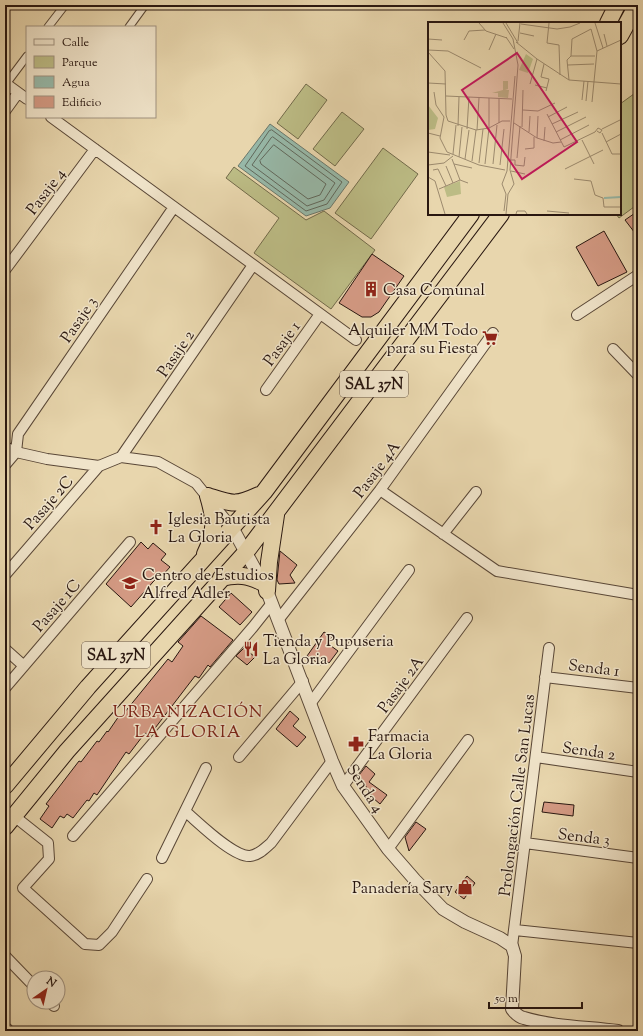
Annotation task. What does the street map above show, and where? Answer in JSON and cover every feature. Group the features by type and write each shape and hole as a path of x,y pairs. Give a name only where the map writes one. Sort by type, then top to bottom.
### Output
{"highway":[{"path":"608,22 617,5"},
{"path":"621,34 637,5"},
{"name":"SAL 37N","path":"5,786 88,686 233,529 264,492 470,215"},
{"name":"SAL 37N","path":"9,821 67,751 246,552 276,515 500,215"},
{"path":"208,496 226,502 241,503 264,492"},
{"path":"201,562 212,540 214,529 213,513 208,496"},
{"path":"267,592 269,562 276,515"},
{"path":"221,578 236,574 251,577 267,592"}],"street":[{"path":"49,26 65,5"},
{"path":"130,26 145,5"},
{"path":"26,57 5,83 26,98"},
{"path":"5,111 18,93"},
{"path":"57,119 95,149 356,340"},
{"name":"Pasaje 4","path":"5,270 95,149"},
{"name":"Pasaje 3","path":"16,452 18,434 174,207"},
{"name":"Pasaje 2","path":"122,457 253,265"},
{"path":"577,315 638,274"},
{"name":"Pasaje 1","path":"266,390 320,314"},
{"name":"Pasaje 4A","path":"278,619 380,490 493,334"},
{"path":"613,349 638,375"},
{"path":"5,447 16,452 47,459 99,466 122,457 158,462 196,483 208,496 233,529"},
{"path":"5,465 16,452"},
{"name":"Pasaje 2C","path":"5,575 99,466"},
{"path":"380,490 497,572 638,595"},
{"path":"443,534 476,492"},
{"name":"Senda 4","path":"233,529 267,592 303,681 332,762 343,786 388,849 414,880 443,909 465,922 500,938 512,946"},
{"name":"Pasaje 1C","path":"5,688 130,542"},
{"path":"310,704 409,570"},
{"path":"73,836 253,627 267,592"},
{"name":"Pasaje 2A","path":"343,786 468,618"},
{"name":"Prolongación Calle San Lucas","path":"512,946 549,648"},
{"path":"5,649 24,666"},
{"name":"Senda 1","path":"545,677 638,688"},
{"path":"239,757 303,681"},
{"path":"388,849 468,740"},
{"name":"Senda 2","path":"536,757 638,772"},
{"path":"186,812 239,854 250,856 260,853 271,843 332,762"},
{"path":"162,858 186,812 206,768"},
{"path":"9,821 48,843 49,859 23,888 86,944 99,944 112,932 147,879"},
{"name":"Senda 3","path":"525,843 638,858"},
{"path":"515,930 638,943"},
{"path":"512,946 515,956 512,1009 523,1018 554,1027 618,1031"},
{"path":"5,956 26,978"}],"green space":[{"path":"306,84 327,100 298,139 277,123"},
{"path":"638,91 638,204 619,218 617,215 621,215 621,103"},
{"path":"342,112 364,129 335,166 313,149"},
{"path":"383,148 418,174 371,239 335,213"},
{"path":"234,167 306,220 324,211 375,250 331,309 254,253 279,218 226,178"}],"water":[{"path":"270,124 349,182 330,208 306,216 238,166"}],"building":[{"path":"638,211 638,237 625,220"},
{"path":"604,231 627,272 598,286 576,247"},
{"name":"Casa Comunal","path":"372,254 404,276 379,312 371,317 362,317 339,303"},
{"path":"141,542 148,549 153,543 166,554 161,560 170,567 162,576 160,574 131,607 106,584"},
{"path":"280,551 297,565 290,575 295,583 279,584 277,580"},
{"path":"231,593 252,612 240,625 219,607"},
{"path":"201,616 233,640 210,667 208,665 199,678 195,676 149,736 145,733 129,754 126,752 97,795 94,793 89,801 87,800 73,818 67,814 64,818 60,816 52,828 40,819 49,806 46,804 79,761 81,762 97,741 99,742 107,731 108,732 119,716 120,718 168,659 172,662 183,646 178,642"},
{"path":"324,632 332,637 327,643 338,651 329,663 324,660 321,665 307,656"},
{"path":"244,648 255,657 247,665 236,656"},
{"path":"290,711 299,719 293,726 306,737 297,747 276,729"},
{"path":"366,766 375,774 369,782 387,795 380,804 373,798 359,775"},
{"path":"544,802 574,805 573,816 542,812"},
{"path":"416,822 426,829 409,851 405,837"},
{"name":"Panadería Sary","path":"467,876 475,883 464,899 455,892"}],"place":[{"name":"Casa Comunal","path":"371,289"},
{"name":"Alquiler MM Todo para su Fiesta","path":"490,338"},
{"name":"Iglesia Bautista La Gloria","path":"156,527"},
{"name":"Centro de Estudios Alfred Adler","path":"130,583"},
{"name":"Tienda y Pupuseria La Gloria","path":"251,649"},
{"name":"Farmacia La Gloria","path":"356,744"},
{"name":"Panadería Sary","path":"465,887"}],"district":[{"name":"URBANIZACIÓN LA GLORIA","path":"188,721"}]}
